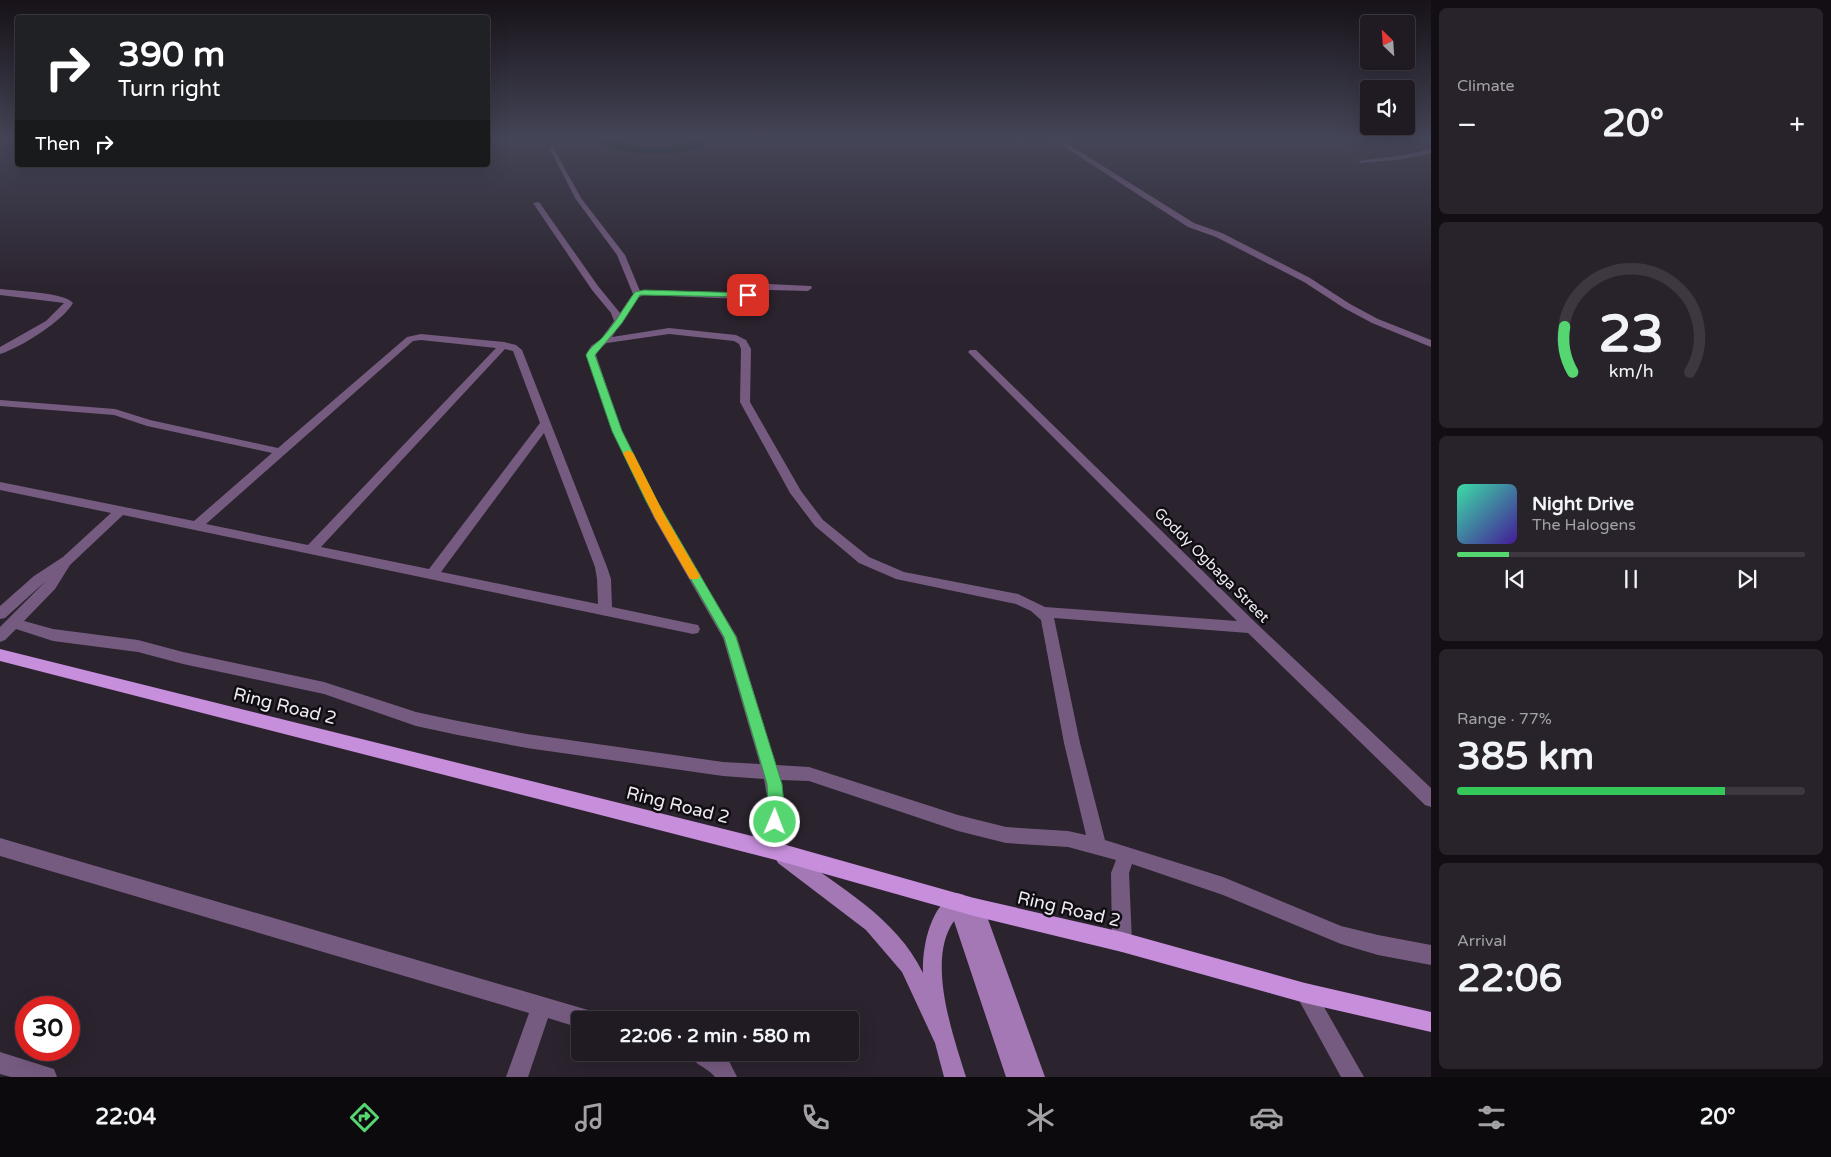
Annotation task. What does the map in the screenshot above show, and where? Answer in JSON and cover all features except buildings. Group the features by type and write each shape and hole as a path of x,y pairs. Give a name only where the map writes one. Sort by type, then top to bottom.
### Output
{"main road":[{"name":"Ring Road 2","path":"0,655 775,851 966,904 1122,942 1305,993 1431,1022"},
{"path":"775,851 873,923 908,965 944,1038"},
{"path":"955,1077 944,1038 934,984 932,955 939,928 966,904"},
{"path":"966,904 1017,1077"},
{"path":"966,904 1034,1077"}],"street":[{"path":"573,188 621,255 637,294"},
{"path":"1130,188 1191,225 1224,238 1307,280 1347,306 1375,321 1431,344"},
{"path":"537,203 595,288 615,312 619,321"},
{"path":"775,851 777,808 774,784 730,637 660,518 617,431 590,355 594,348 604,341 637,294 644,292 742,296 768,287 808,288"},
{"path":"0,292 54,298 67,301 69,304 68,308 58,316 1,350"},
{"path":"604,341 669,331 736,338 743,342 746,349 745,402 796,493 819,523 864,560 900,576 1018,599 1044,612 1252,628"},
{"path":"196,526 410,339 421,337 504,345 513,347 516,350 601,567 604,579 605,610"},
{"path":"310,551 504,345"},
{"name":"Goddy Ogbaga Street","path":"973,352 1252,628 1431,799"},
{"path":"0,403 115,412 147,423 281,452"},
{"path":"431,576 545,424"},
{"path":"0,486 693,629"},
{"path":"0,636 6,618 50,586 68,560 120,511"},
{"path":"1044,612 1049,621 1072,743 1098,847"},
{"path":"6,618 53,636 138,646 183,658 324,688 416,719 458,728 616,754 723,769 809,774 950,820 1006,835 1068,839 1126,854 1223,886 1341,935 1378,945 1431,955"},
{"path":"0,847 571,1015"},
{"path":"1122,942 1120,873 1126,854"},
{"path":"1305,993 1352,1077"},
{"path":"517,1077 542,1006"},
{"path":"715,1061 725,1072 726,1077"},
{"path":"0,1063 46,1077"}],"slow traffic":[{"path":"628,453 660,518 694,576"}],"route":[{"path":"748,295 644,292 637,294 604,341 594,348 590,355 617,431 660,518 730,637 774,784 777,808 775,822"}]}
